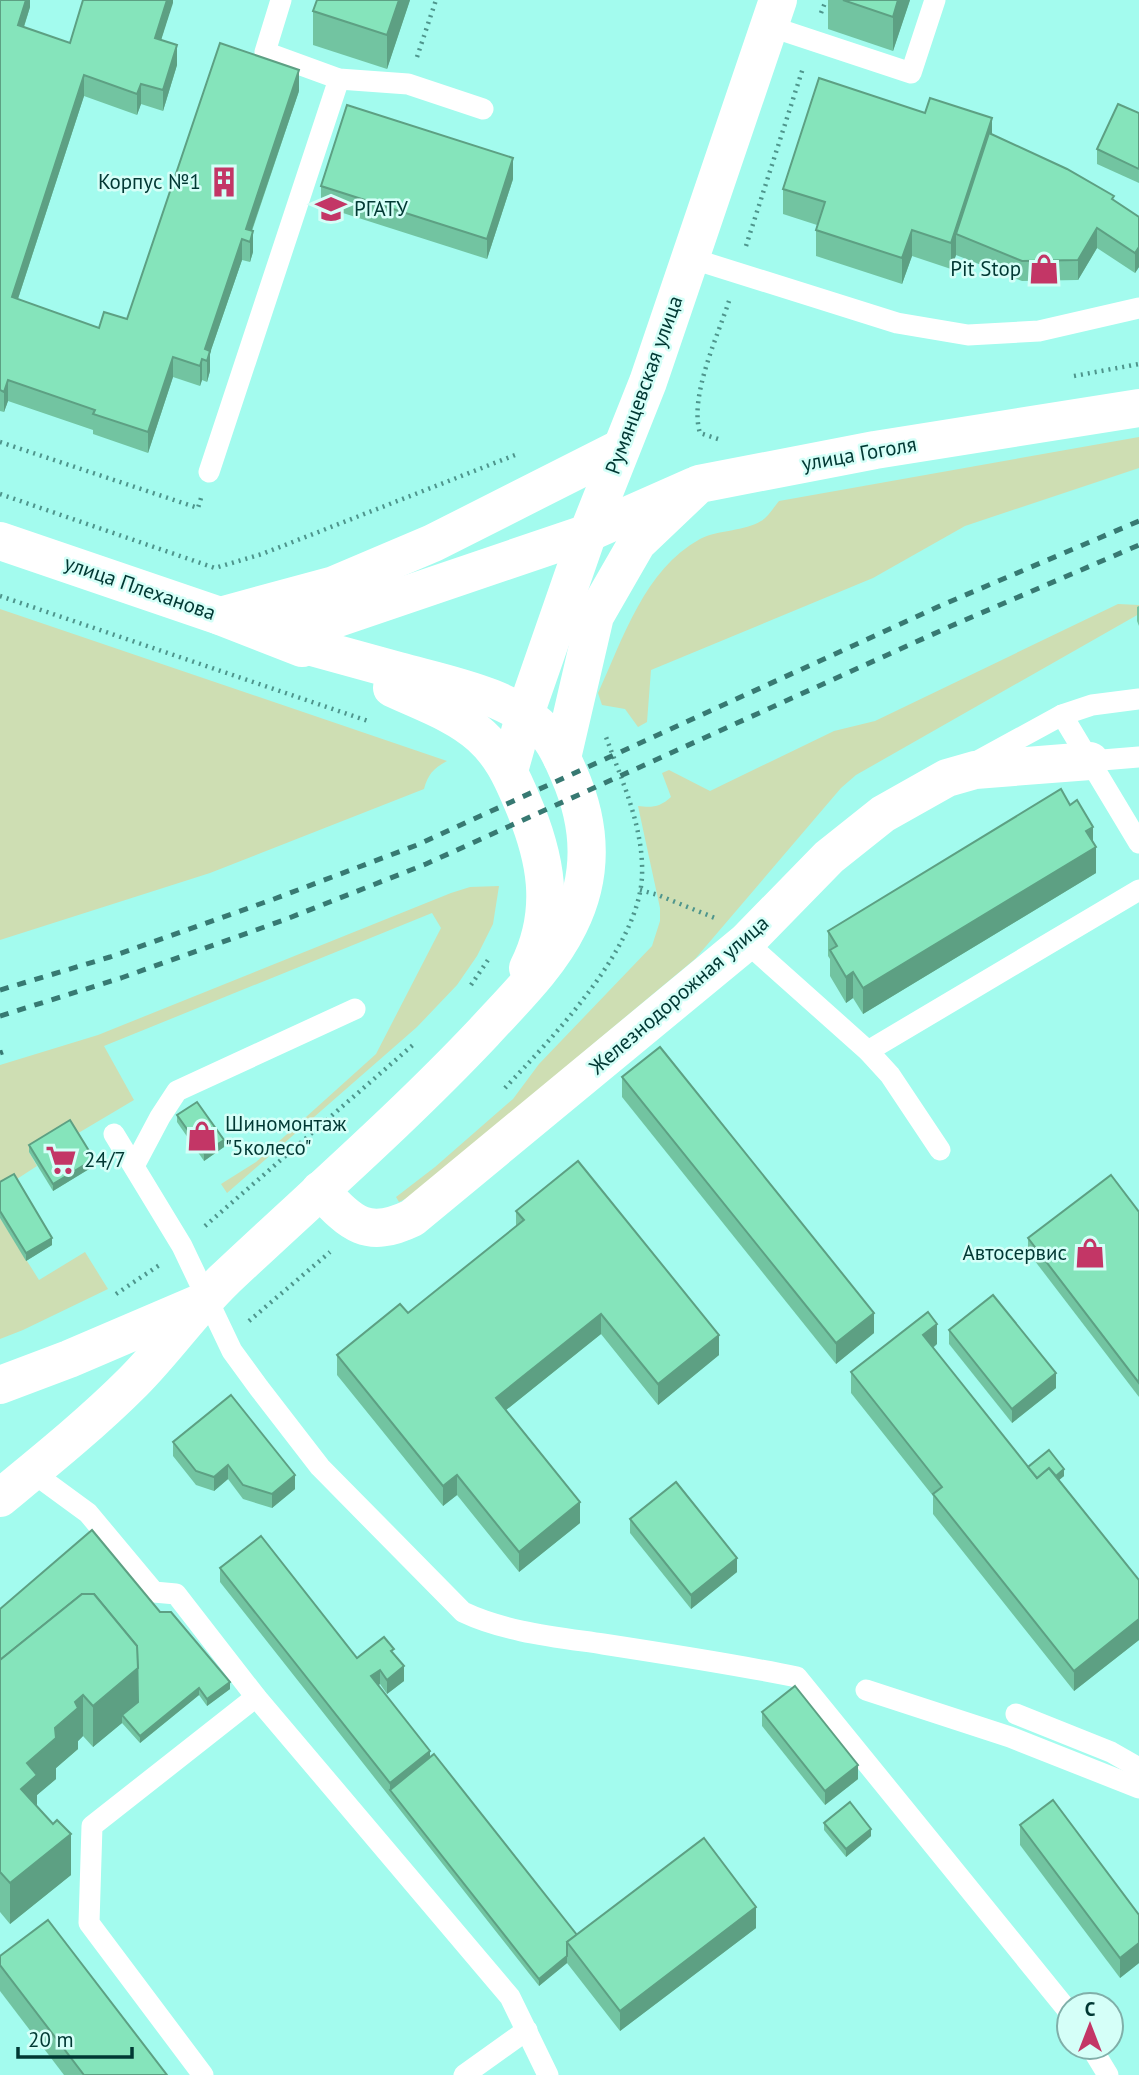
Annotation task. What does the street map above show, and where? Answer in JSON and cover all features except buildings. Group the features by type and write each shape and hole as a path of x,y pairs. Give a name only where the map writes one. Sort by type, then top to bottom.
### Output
{"street":[{"name":"Румянцевская улица","path":"509,771 525,714 588,533 648,382 774,13"},
{"name":"улица Гоголя","path":"279,638 588,533 699,484 875,450 1139,408"},
{"path":"220,615 334,585 433,543 621,448"},
{"path":"562,758 595,616 637,543 699,484"},
{"name":"улица Плеханова","path":"0,541 220,615 279,638 453,717 479,734 497,752 509,771"},
{"name":"улица Плеханова","path":"279,638 467,690 525,714"},
{"path":"0,1498 51,1458 132,1383 171,1342 204,1300 446,1072 556,949 581,895 588,849 586,825 580,800 562,758 548,735 525,714"},
{"name":"Железнодорожная улица","path":"320,1189 345,1217 360,1225 393,1227 412,1218 736,932 883,814 947,778 975,770 1090,761"},
{"path":"502,1012 532,960 544,911 546,885 537,834 509,771"},
{"path":"0,1385 69,1359 204,1300"}],"lane":[{"path":"281,0 265,52 339,79 408,84 483,110"},
{"path":"774,13 812,41 911,73 935,0"},
{"path":"209,472 339,79"},
{"path":"690,258 897,323 968,335 1040,331 1139,308"},
{"path":"947,778 1062,715 1092,705 1139,699"},
{"path":"1062,715 1139,843"},
{"name":"Железнодорожная улица","path":"1090,761 1139,757"},
{"path":"868,1051 1139,890"},
{"path":"736,932 868,1051 890,1075 940,1150"},
{"path":"134,1166 177,1091 355,1009"},
{"path":"114,1134 182,1246 204,1300 232,1351 320,1467 463,1612 482,1621 562,1638 797,1677 1055,1995"},
{"path":"32,1472 88,1513 154,1592 176,1594 256,1697 510,1997 548,2075"},
{"path":"866,1690 1010,1737 1139,1788"},
{"path":"203,2075 89,1923 92,1826 256,1697"},
{"path":"1016,1714 1111,1752 1139,1768"},
{"path":"464,2075 527,2030"}],"path":[{"path":"408,84 436,0"},
{"path":"702,383 826,0"},
{"path":"0,442 198,508 209,472"},
{"path":"0,494 215,568 262,554 518,454"},
{"path":"0,596 375,724"},
{"path":"640,890 658,895 736,932"},
{"path":"466,993 493,950"},
{"path":"112,1296 182,1246 423,1037"}],"green space":[{"path":"1139,437 1139,468 965,526 873,578 651,670 647,722 638,727 625,709 602,705 598,693 637,607 664,569 681,552 700,539 755,524 766,517 779,501"},
{"path":"1118,604 1139,605 1139,614 856,775 841,788 695,959 411,1196 399,1202 396,1197 513,1099 539,1064 652,946 660,921 660,908 638,806 656,806 671,797 662,773 669,770 710,791 834,731 875,721"},
{"path":"0,609 447,761 432,772 424,789 210,873 0,940"},
{"path":"499,886 493,924 477,956 457,985 417,1027 227,1193 221,1184 256,1162 376,1054 441,928 432,913 104,1046 134,1100 75,1135 29,1152 37,1166 0,1190 0,1065 98,1035 451,893 470,887"},
{"path":"0,1218 39,1280 85,1252 108,1289 0,1339"}],"railway":[{"path":"0,990 110,957 417,845 942,605 1139,521"},
{"path":"0,1016 121,978 284,920 426,864 951,626 1139,545"}],"place":[{"name":"Корпус №1","path":"224,182"},
{"name":"РГАТУ","path":"331,209"},
{"name":"Pit Stop","path":"1044,269"},
{"name":"Шиномонтаж \"5колесо\"","path":"202,1136"},
{"name":"24/7","path":"61,1160"},
{"name":"Автосервис","path":"1090,1253"}]}
